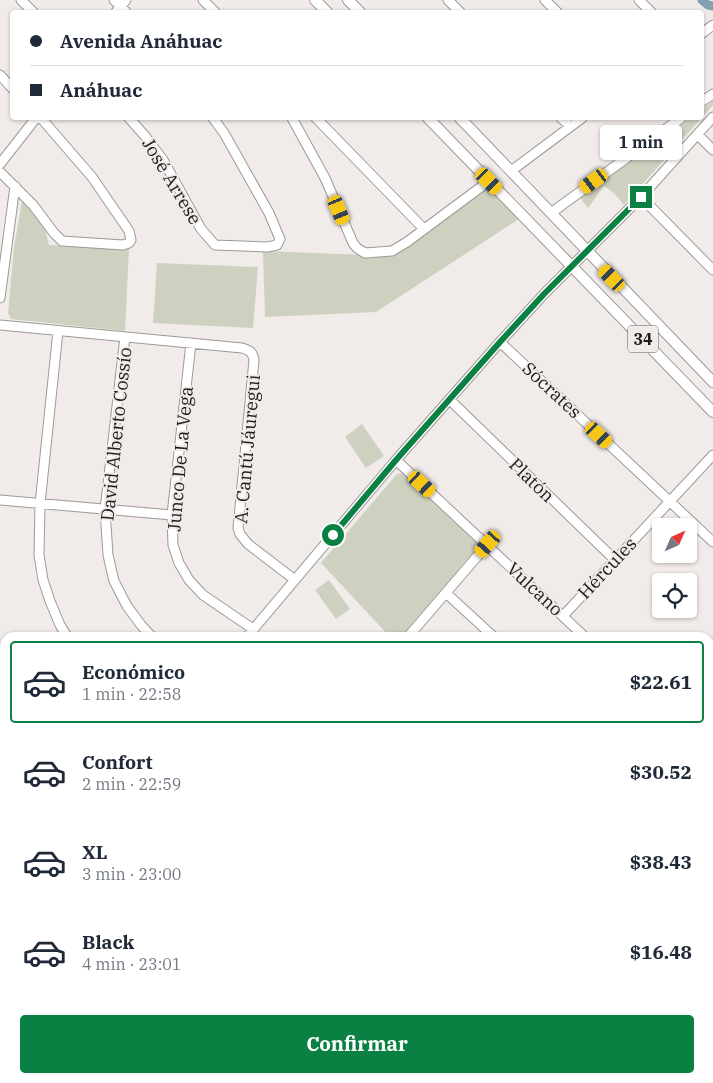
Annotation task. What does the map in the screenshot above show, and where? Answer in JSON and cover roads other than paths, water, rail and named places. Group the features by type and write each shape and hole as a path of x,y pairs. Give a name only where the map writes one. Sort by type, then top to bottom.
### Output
{"main road":[{"path":"315,0 325,10"},
{"path":"348,0 358,10"},
{"name":"34","path":"430,120 713,412"},
{"name":"34","path":"462,120 713,382"}],"street":[{"path":"21,0 31,10"},
{"path":"203,0 213,10"},
{"path":"448,0 458,10"},
{"path":"545,0 555,10"},
{"path":"639,0 649,10"},
{"path":"0,75 10,86"},
{"path":"252,630 396,460 500,342 544,294 641,197 713,117"},
{"path":"0,164 34,120"},
{"path":"0,172 33,205 62,241 123,245 129,243 131,240 129,231 92,177 43,120"},
{"name":"José Arrese","path":"131,120 163,160 201,229 215,245 267,247 277,245 280,239 269,212 224,133 214,120"},
{"path":"293,120 325,178 353,243 365,253 392,251 489,181"},
{"path":"318,120 424,229"},
{"path":"564,120 570,126"},
{"path":"511,171 579,120"},
{"path":"551,213 678,120"},
{"path":"698,135 713,150"},
{"path":"0,298 15,186"},
{"path":"641,197 713,270"},
{"path":"0,325 191,343"},
{"path":"58,331 40,504 39,555 43,580 65,632"},
{"name":"David Alberto Cossío","path":"125,337 105,510 108,555 114,581 127,606 147,632"},
{"name":"Sócrates","path":"500,342 713,542"},
{"name":"A. Cantú Jáuregui","path":"191,343 242,348 252,353 254,360 238,528 243,539 295,580"},
{"name":"Junco De La Vega","path":"191,343 172,515 173,545 179,563 189,580 203,595 252,630"},
{"name":"Platón","path":"450,400 615,560"},
{"name":"Hércules","path":"563,616 713,455"},
{"name":"Vulcano","path":"396,460 488,544 580,632"},
{"path":"0,500 172,515"},
{"path":"412,632 488,544"},
{"path":"446,593 488,632"}],"waterway":[{"path":"702,0 708,5 713,6"}]}
